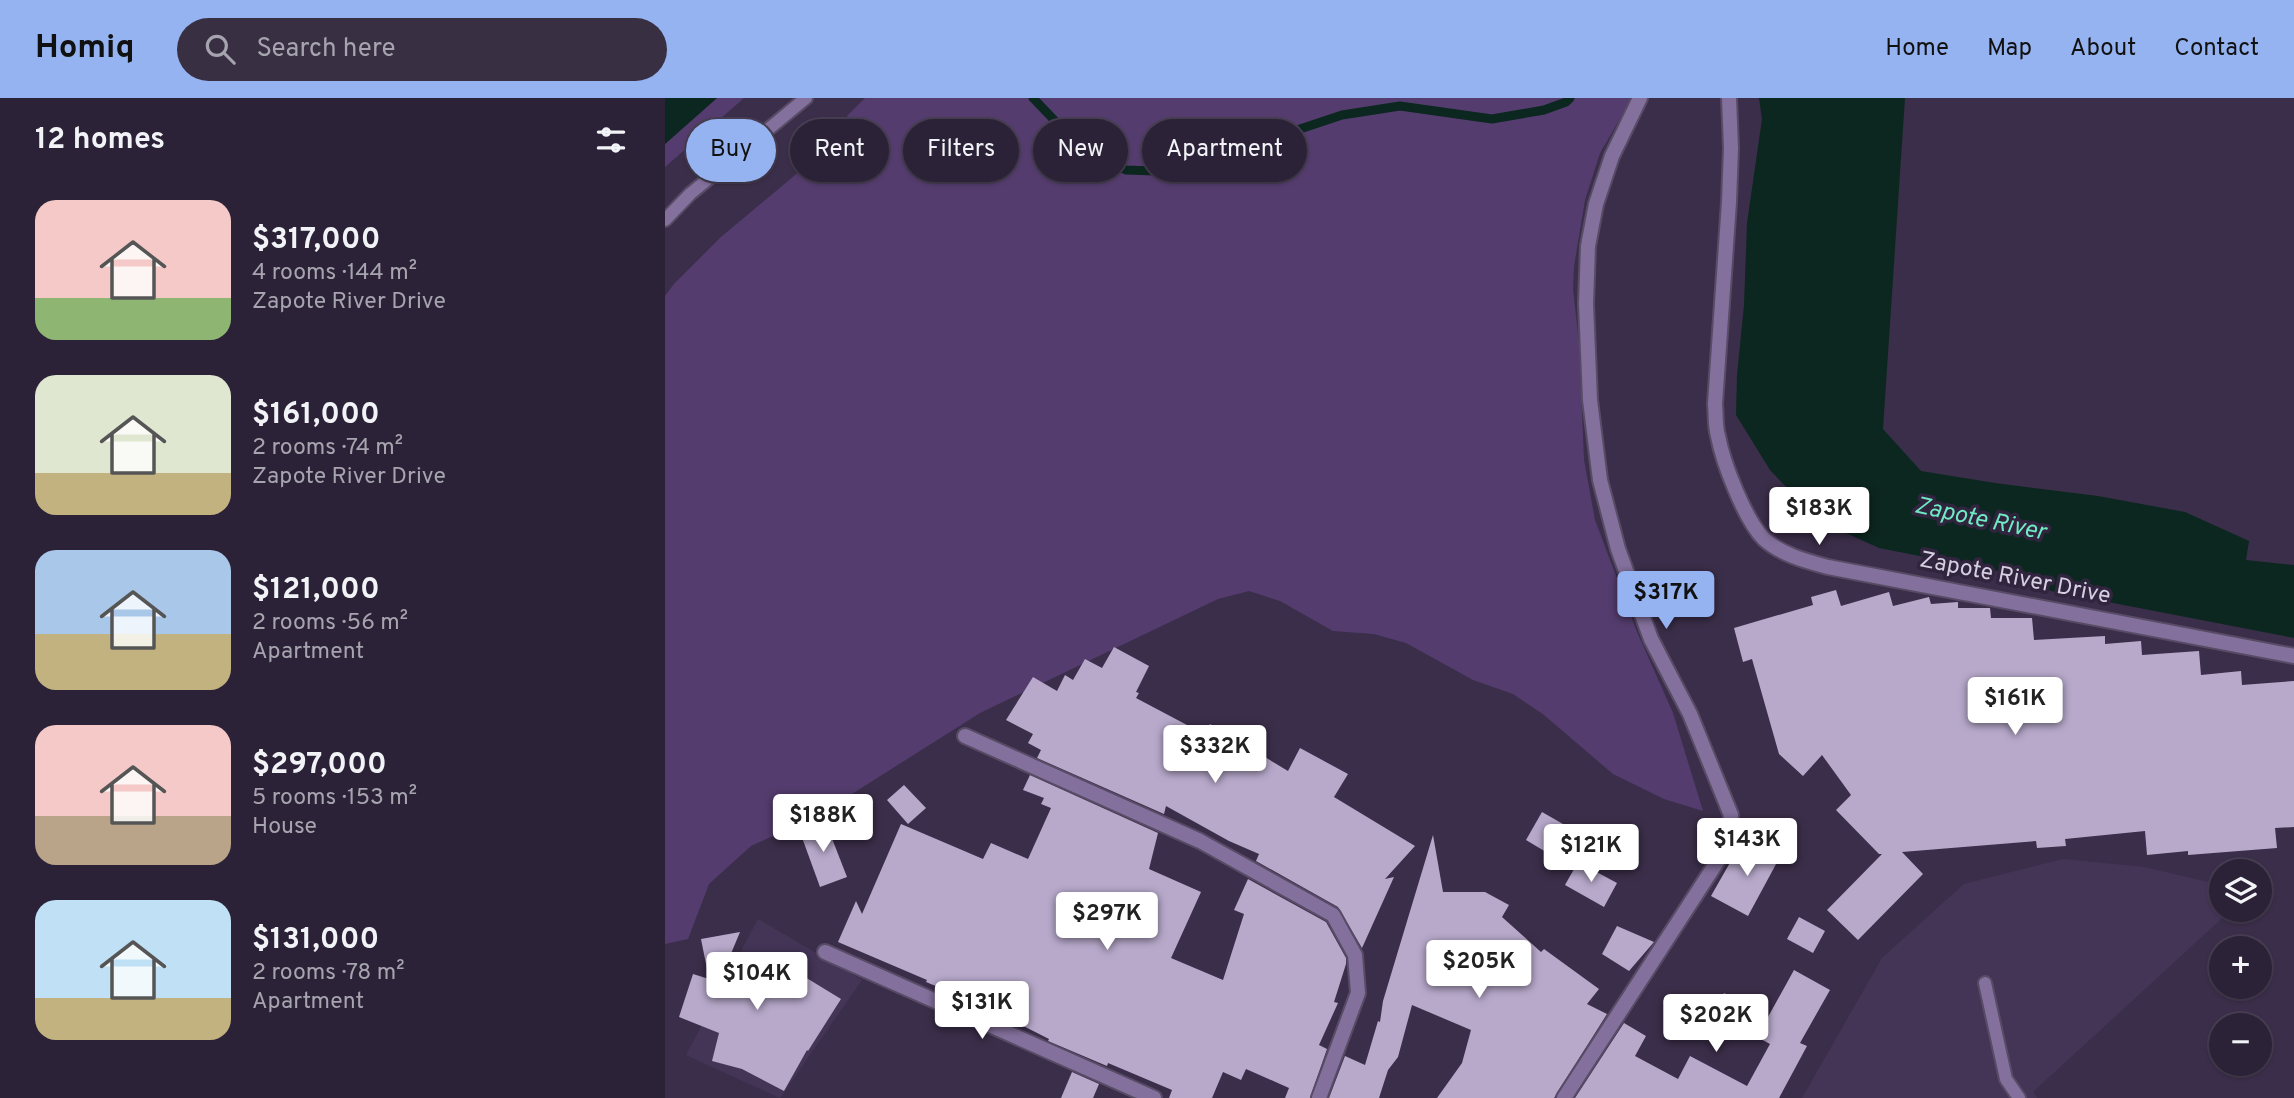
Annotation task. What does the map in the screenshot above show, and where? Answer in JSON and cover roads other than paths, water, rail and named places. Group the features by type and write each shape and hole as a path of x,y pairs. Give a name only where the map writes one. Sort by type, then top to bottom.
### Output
{"street":[{"path":"1564,1098 1728,845 1731,815 1691,715 1651,639 1618,549 1601,480 1590,400 1586,304 1588,246 1596,204 1612,156 1640,98"},
{"name":"Zapote River Drive","path":"1729,98 1730,189 1716,379 1717,433 1743,505 1764,539 1781,551 1828,567 2294,656"},
{"path":"965,736 1200,841 1333,915 1355,954 1358,993 1319,1098"},
{"path":"825,952 1154,1098"}],"lane":[{"path":"665,220 690,194 806,98"},
{"path":"1985,983 2006,1079 2019,1098"}],"water":[{"path":"665,98 717,98 693,119 686,119 686,125 665,144"},
{"name":"Zapote River","path":"1759,98 1905,98 1883,429 1921,471 2098,496 2185,512 2249,541 2246,560 2294,565 2294,638 2051,591 2016,575 1879,548 1822,518 1791,492 1770,470 1736,415 1747,223 1762,119"}],"waterway":[{"path":"1033,98 1080,147 1126,170 1185,172 1240,156 1288,133 1342,115 1400,106 1492,119 1544,110 1570,98"}]}
